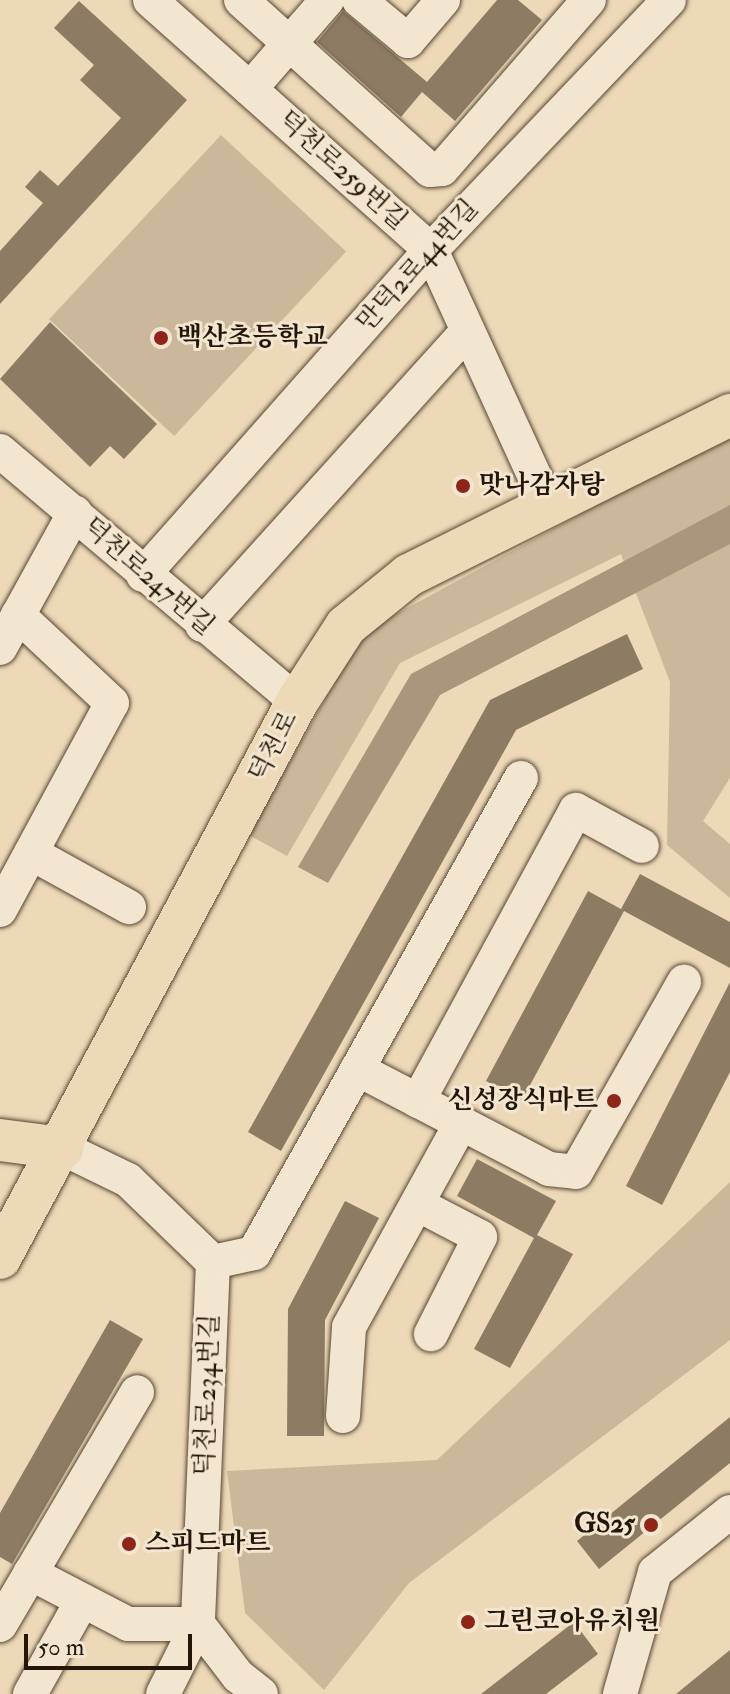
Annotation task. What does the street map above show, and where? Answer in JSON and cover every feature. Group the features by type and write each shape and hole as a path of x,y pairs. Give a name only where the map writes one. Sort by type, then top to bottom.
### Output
{"main road":[{"name":"덕천로","path":"0,1258 62,1148 297,702 346,626 409,575 730,415"},
{"path":"0,1140 62,1148"}],"street":[{"name":"덕천로259번길","path":"150,0 431,250 548,506"},
{"path":"241,0 430,170 442,169 589,0"},
{"path":"250,89 327,0"},
{"path":"359,0 408,41 443,0"},
{"name":"만덕2로44번길","path":"143,575 431,250 669,0"},
{"path":"202,625 468,331"},
{"name":"덕천로247번길","path":"0,451 75,512 202,625 297,702"},
{"path":"0,648 75,512"},
{"path":"0,910 112,703 18,615"},
{"path":"62,1148 128,1180 213,1262 254,1253 521,778"},
{"path":"418,1101 576,810 642,846"},
{"path":"31,853 129,907"},
{"path":"357,1069 549,1169 576,1172 684,982"},
{"path":"343,1416 349,1327 461,1123"},
{"path":"417,1204 480,1237 431,1334"},
{"name":"덕천로234번길","path":"198,1624 213,1262"},
{"path":"0,1625 137,1392"},
{"path":"620,1694 655,1572 730,1512"},
{"path":"30,1573 128,1624 198,1624"},
{"path":"30,1694 82,1601"},
{"path":"163,1694 198,1624"},
{"path":"198,1624 238,1676 261,1694"}],"shaded area":[{"path":"221,135 346,252 174,436 49,319"},
{"path":"730,433 730,778 703,821 730,844 730,898 667,845 670,682 621,554 400,663 287,856 249,835 363,632"},
{"path":"730,505 730,544 440,695 328,883 298,867 411,674"},
{"path":"730,1182 730,1340 409,1583 324,1690 245,1613 227,1471 437,1460"}],"building":[{"path":"497,0 518,0 542,20 455,121 422,92 401,117 317,42 343,11 427,82"},
{"path":"79,1 187,100 0,304 0,251 43,203 25,187 40,170 58,186 121,118 80,80 94,65 54,28"},
{"path":"50,322 157,424 124,459 110,446 90,467 0,379"},
{"path":"627,634 643,669 516,730 281,1151 248,1132 490,700"},
{"path":"640,874 730,922 730,968 624,911 522,1100 486,1081 588,891 621,909"},
{"path":"730,982 730,1072 662,1205 626,1186"},
{"path":"477,1159 556,1201 537,1235 573,1254 510,1368 474,1349 534,1238 457,1196"},
{"path":"345,1201 379,1218 325,1320 324,1436 287,1436 288,1309"},
{"path":"110,1320 143,1339 12,1564 0,1557 0,1513"},
{"path":"730,1417 730,1463 599,1569 577,1541"},
{"path":"574,1622 598,1654 546,1694 481,1694"},
{"path":"730,1650 730,1694 676,1694"}],"place":[{"name":"백산초등학교","path":"161,338"},
{"name":"맛나감자탕","path":"463,486"},
{"name":"신성장식마트","path":"614,1101"},
{"name":"GS25","path":"651,1525"},
{"name":"스피드마트","path":"129,1544"},
{"name":"그린코아유치원","path":"468,1622"}]}
